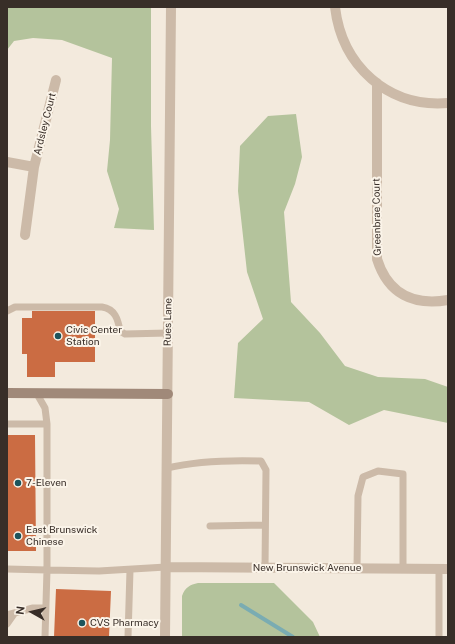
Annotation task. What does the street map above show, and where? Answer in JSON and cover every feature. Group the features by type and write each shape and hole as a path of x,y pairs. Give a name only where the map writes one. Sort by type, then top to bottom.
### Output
{"main road":[{"path":"7,393 168,394"}],"street":[{"name":"Rues Lane","path":"165,637 171,7"},
{"path":"335,7 339,28 347,48 359,67 376,83 393,93 408,99 424,103 448,103"},
{"name":"Ardsley Court","path":"25,235 34,167 56,80"},
{"name":"Greenbrae Court","path":"376,83 377,260 386,280 403,296 425,302 448,300"},
{"name":"Ardsley Court","path":"7,162 34,167"},
{"name":"New Brunswick Avenue","path":"166,567 443,568"}],"lane":[{"path":"7,311 15,307 102,307 113,312 118,319 120,330 125,334 168,333"},
{"path":"37,394 45,408 47,424 47,570 45,637"},
{"path":"7,424 47,424"},
{"path":"167,468 188,463 215,463 228,460 261,461 266,470 265,568"},
{"path":"357,568 358,496 363,477 378,471 403,474 403,568"},
{"path":"210,526 265,525"},
{"path":"7,569 99,572 166,567"},
{"path":"439,637 443,568"},
{"path":"128,637 130,570"},
{"path":"7,624 10,615 33,608 45,608"}],"green space":[{"path":"7,7 151,7 151,126 154,230 114,228 119,209 107,171 110,140 112,58 62,40 33,38 14,41 7,50"},
{"path":"296,114 302,157 295,184 284,212 291,302 320,333 345,366 378,377 425,379 448,387 448,423 384,410 349,425 309,402 234,398 238,343 263,319 247,272 238,191 240,146 268,116"},
{"path":"198,583 274,583 313,622 320,637 182,637 182,596 188,587"}],"building":[{"name":"Civic Center Station","path":"32,311 95,311 95,362 55,362 55,377 27,377 27,354 22,354 22,318 32,318"},
{"path":"7,435 35,435 36,551 7,551"},
{"name":"CVS Pharmacy","path":"56,589 111,591 109,637 54,637"}],"waterway":[{"path":"241,605 293,637"}],"place":[{"name":"Civic Center Station","path":"58,336"},
{"name":"7-Eleven","path":"18,483"},
{"name":"East Brunswick Chinese","path":"18,536"},
{"name":"CVS Pharmacy","path":"82,623"}]}
